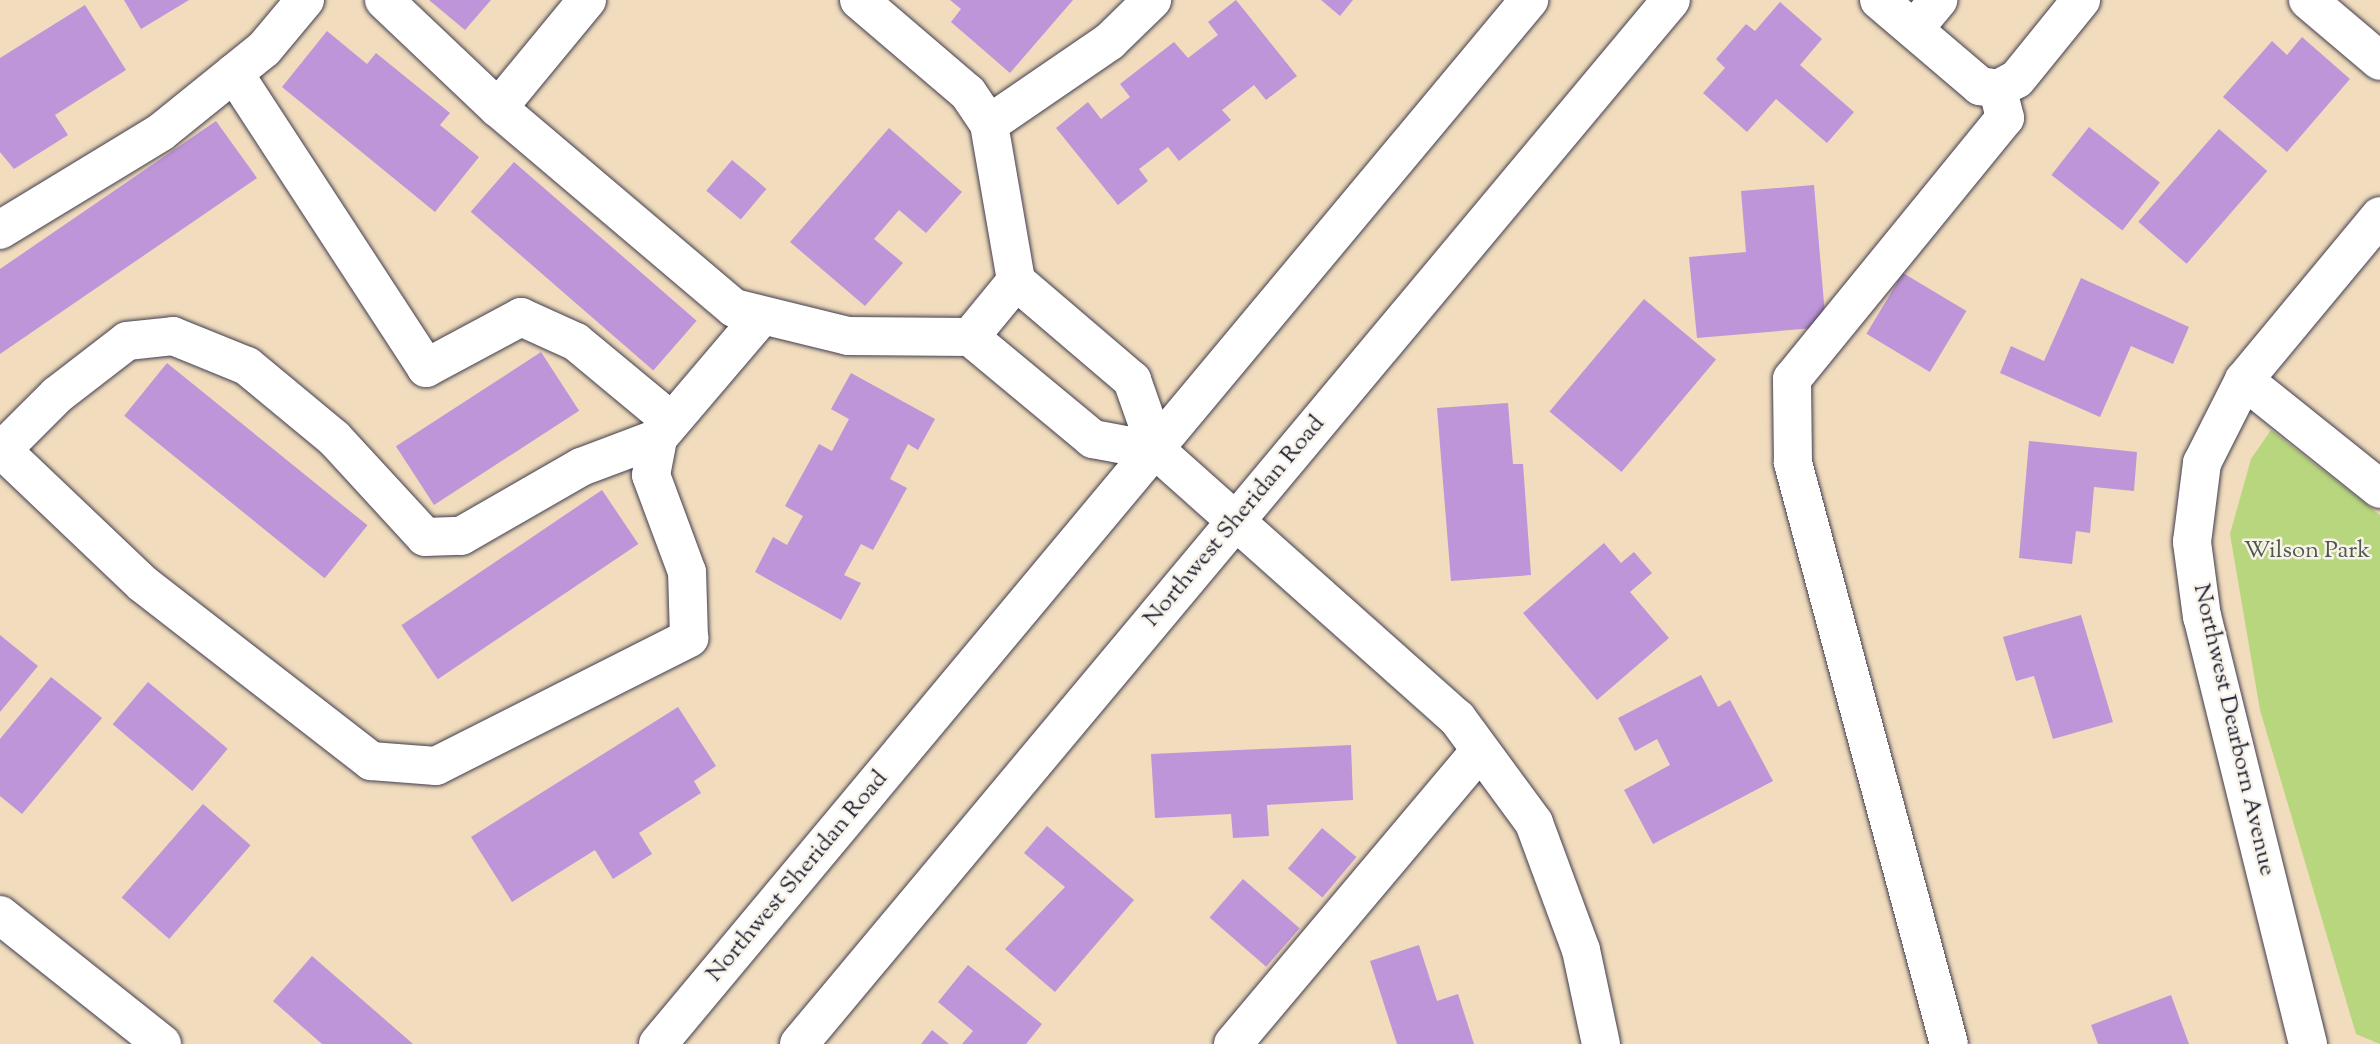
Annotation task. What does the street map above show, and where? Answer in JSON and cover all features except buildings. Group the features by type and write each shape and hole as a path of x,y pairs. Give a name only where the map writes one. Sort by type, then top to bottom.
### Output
{"main road":[{"path":"0,230 161,132 234,73 305,0"},
{"path":"384,0 498,108 734,308 760,318 848,336 970,337 1093,439 1157,451"},
{"path":"498,108 587,0"},
{"path":"859,0 968,93 989,124 1016,281 1132,380 1157,451 1457,718 1534,823 1581,950 1601,1044"},
{"path":"989,124 1110,41 1152,0"},
{"name":"Northwest Sheridan Road","path":"799,1044 1671,0"},
{"path":"1879,0 1980,86 1998,89 2017,79 2081,0"},
{"path":"1914,29 1938,0"},
{"path":"2308,0 2380,61"},
{"name":"Northwest Sheridan Road","path":"658,1044 1157,451 1527,1"},
{"path":"234,73 426,368 521,317 576,342 665,430"},
{"path":"1949,1044 1793,463 1792,379 2005,118 1998,89"},
{"name":"Northwest Dearborn Avenue","path":"2308,1044 2202,617 2192,542 2202,463 2244,380 2380,215"},
{"path":"970,337 1016,281"},
{"path":"665,430 581,467 461,536 425,537 334,438 247,366 173,336 127,341 57,395 1,449 143,584 371,761 436,766 689,638 687,572 651,474 665,430 760,318"},
{"path":"2244,380 2380,489"},
{"path":"1233,1044 1480,751"},
{"path":"0,915 140,1037"}],"green space":[{"name":"Wilson Park","path":"2271,430 2380,515 2380,1044 2356,1034 2260,710 2230,534 2251,459"}]}
